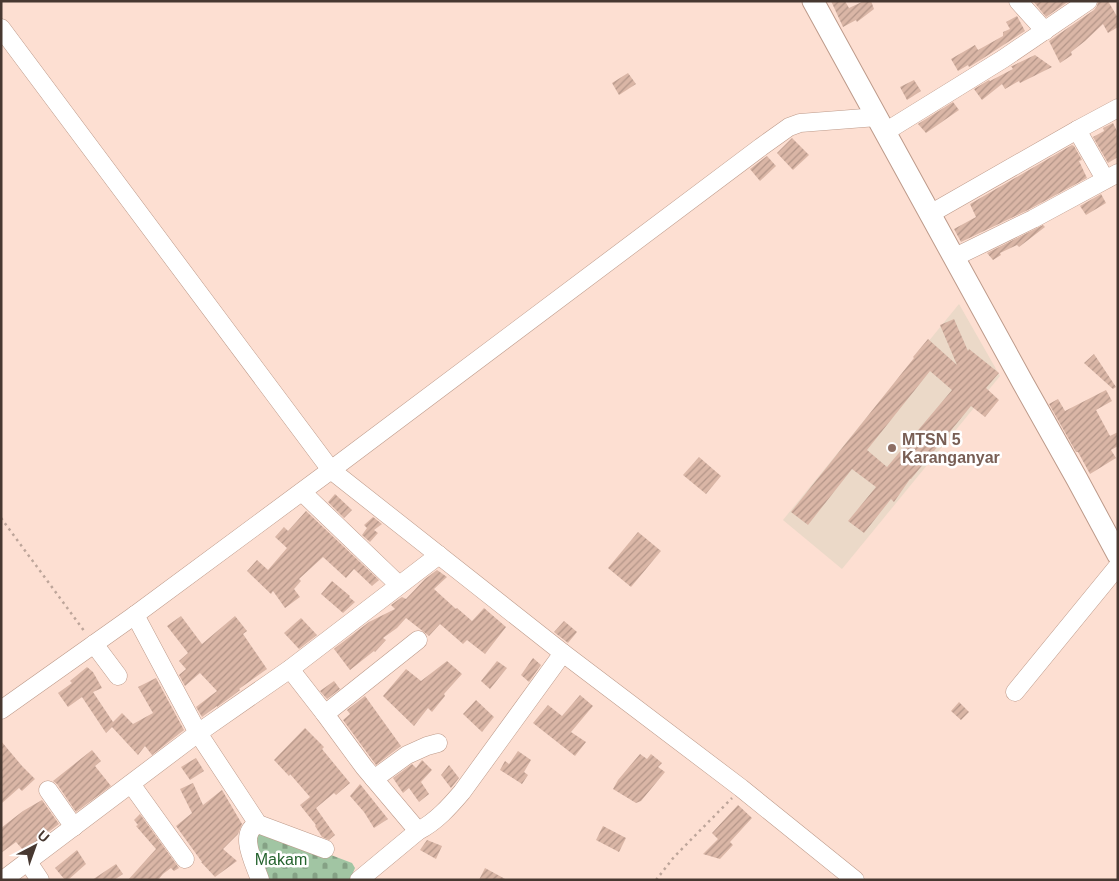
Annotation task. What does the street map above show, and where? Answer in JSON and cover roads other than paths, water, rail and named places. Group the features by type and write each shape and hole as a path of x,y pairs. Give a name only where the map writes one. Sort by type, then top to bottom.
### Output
{"main road":[{"path":"813,1 1118,555"}],"street":[{"path":"1018,1 1045,31"},
{"path":"1,710 135,615 302,492 789,127 800,122 881,125 1004,59 1088,1"},
{"path":"1,28 331,470 563,653 742,788 855,880"},
{"path":"930,214 1118,108"},
{"path":"954,257 1033,219 1111,176 1077,130"},
{"path":"302,492 399,585"},
{"path":"2,880 198,733 290,669 439,555"},
{"path":"1015,692 1118,566"},
{"path":"135,615 198,733 258,824 325,849"},
{"path":"325,714 418,640"},
{"path":"94,644 118,676"},
{"path":"359,880 418,830 428,826 462,792 563,653"},
{"path":"290,669 364,767 418,830"},
{"path":"374,779 407,755 438,743"},
{"path":"131,784 185,859"},
{"path":"48,790 74,827"},
{"path":"258,824 253,826 248,833 247,842 260,880"},
{"path":"28,862 40,880"}],"place":[{"name":"MTSN 5 Karanganyar","path":"892,448"}],"park label":[{"name":"Makam","path":"281,859"}]}
